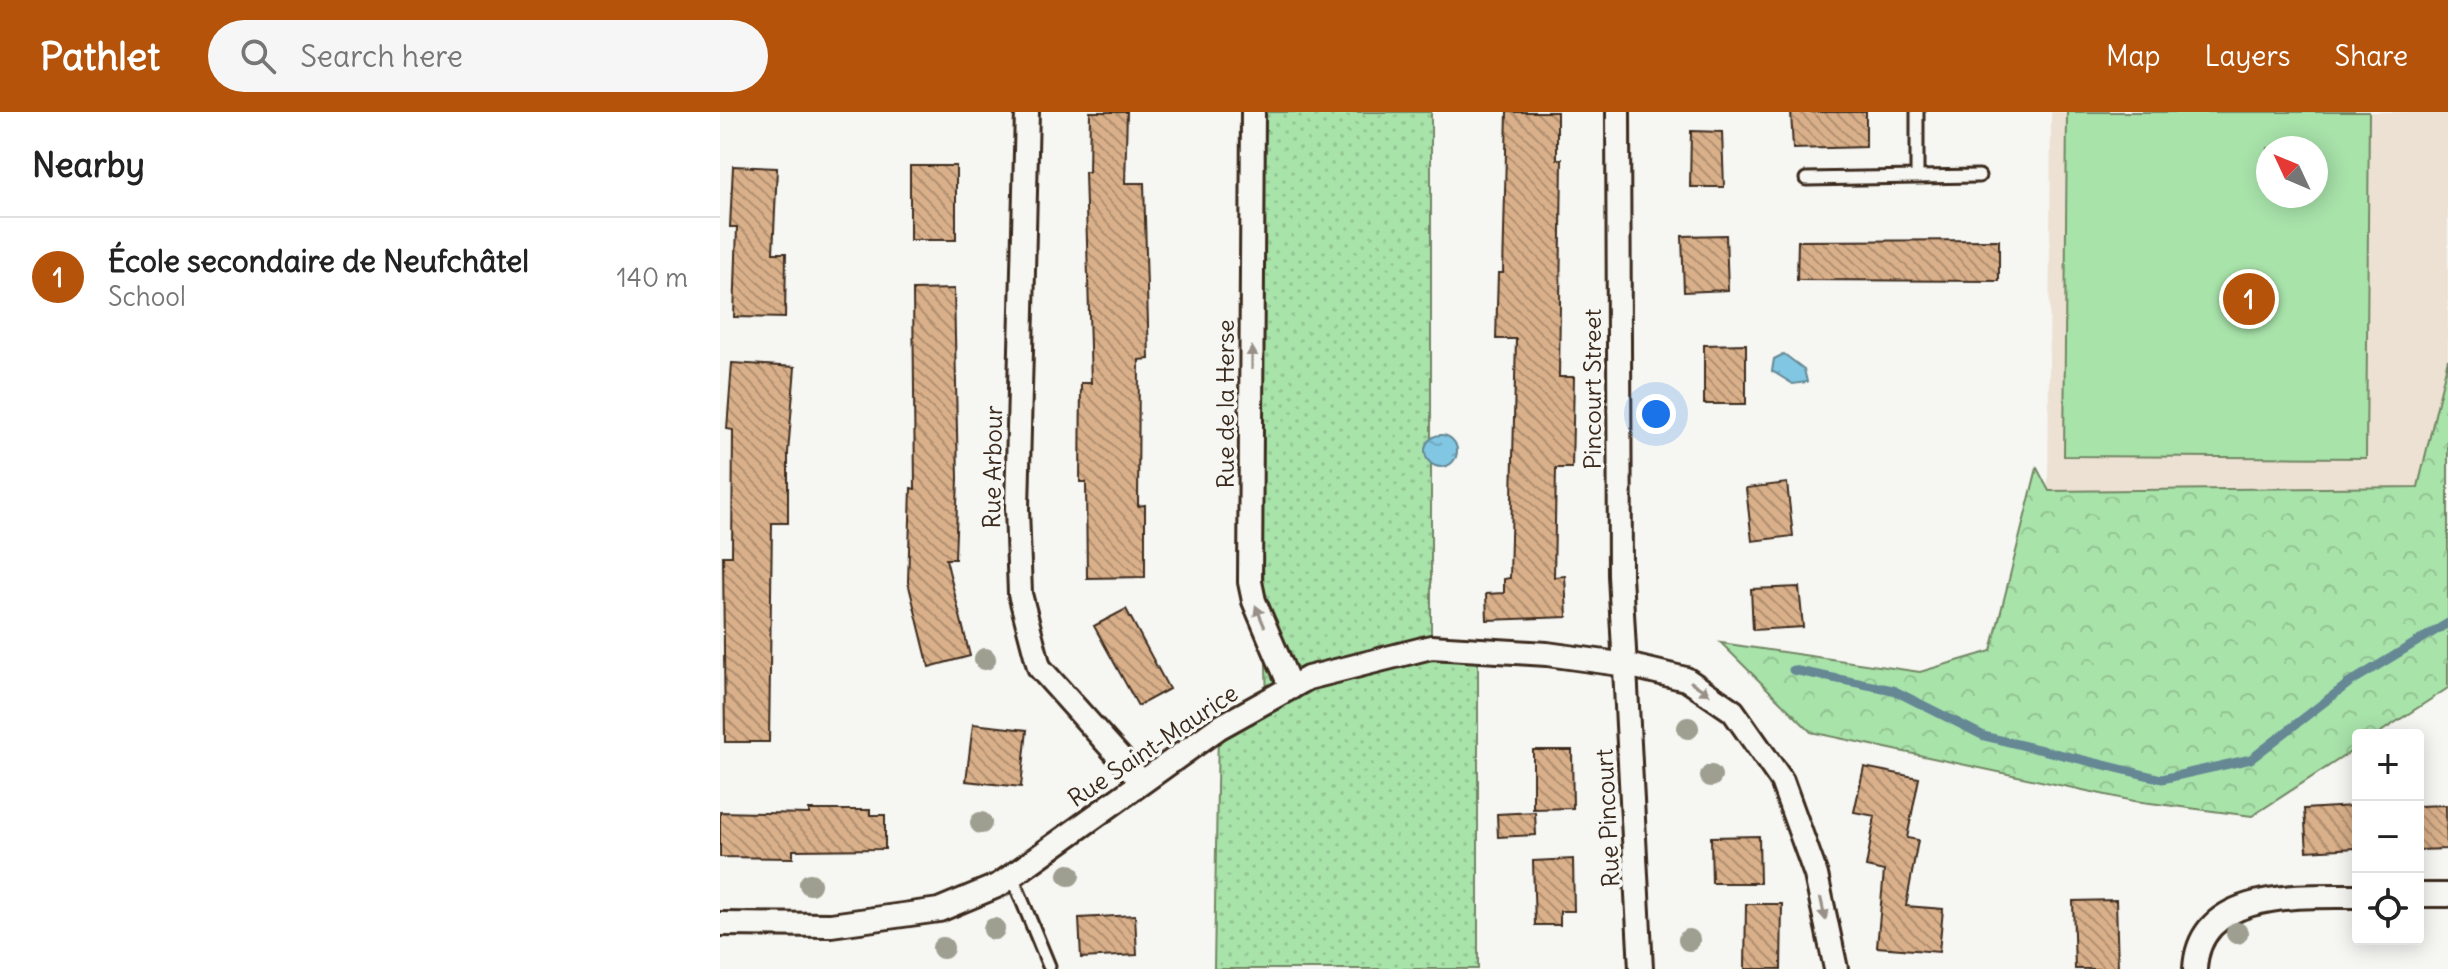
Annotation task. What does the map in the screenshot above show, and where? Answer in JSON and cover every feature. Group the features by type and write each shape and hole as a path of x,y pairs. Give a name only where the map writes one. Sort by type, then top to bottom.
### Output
{"street":[{"name":"Rue Arbour","path":"1027,112 1017,508 1020,594 1039,667 1141,781"},
{"name":"Rue de la Herse","path":"1253,112 1250,582 1254,601 1291,688"},
{"name":"Pincourt Street","path":"1618,112 1620,575 1627,665"},
{"name":"Rue Saint-Maurice","path":"720,924 831,925 939,910 1012,876 1218,728 1308,678 1431,647 1547,654 1627,665 1686,679 1733,711 1782,781 1816,875 1836,969"},
{"name":"Rue Pincourt","path":"1627,665 1641,969"},
{"path":"2424,895 2448,895"},
{"path":"2195,969 2202,934 2217,920 2252,901 2352,896"}],"lane":[{"path":"1917,112 1917,177"},
{"path":"1806,179 1979,176"},
{"path":"1012,876 1049,966"}],"shaded area":[{"path":"2051,112 2448,112 2448,359 2418,487 2048,491"}],"green space":[{"path":"1250,112 1431,112 1431,647 1478,650 1478,969 1214,969 1218,728 1267,701"},
{"path":"2067,112 2369,112 2366,458 2064,456"},
{"path":"2448,359 2448,688 2385,729 2352,729 2352,751 2252,816 2134,801 1811,732 1721,643 1920,672 1991,651 2037,468 2049,491 2418,487"}],"water":[{"path":"1784,354 1804,369 1807,382 1793,384 1772,371 1774,359"},
{"path":"1441,435 1452,440 1457,451 1452,462 1441,467 1430,462 1425,451 1430,440"}],"building":[{"path":"1090,112 1127,112 1125,183 1144,183 1149,359 1139,360 1138,506 1145,505 1145,577 1087,578 1086,482 1080,482 1081,383 1091,383 1085,172 1089,172"},
{"path":"1507,112 1557,112 1557,159 1562,159 1559,377 1574,377 1572,468 1556,468 1554,577 1565,576 1567,617 1487,620 1486,594 1504,593 1504,579 1510,578 1516,339 1496,339 1498,273 1503,273"},
{"path":"1791,112 1866,112 1866,147 1793,149"},
{"path":"1691,131 1722,132 1724,187 1690,187"},
{"path":"733,166 777,168 773,253 786,253 785,318 734,317 737,227 730,227"},
{"path":"910,166 956,166 956,240 910,240"},
{"path":"1726,235 1728,290 1684,292 1682,236"},
{"path":"1999,240 1999,281 1797,280 1798,241"},
{"path":"954,289 958,478 955,559 946,559 970,656 929,667 908,582 911,488 915,489 913,290"},
{"path":"1746,344 1746,404 1704,404 1704,345"},
{"path":"732,363 795,367 788,453 788,523 772,523 769,742 725,742 723,556 732,556 733,430 727,429"},
{"path":"1787,483 1793,536 1752,541 1746,488"},
{"path":"1799,587 1803,627 1753,630 1751,589"},
{"path":"1126,609 1169,689 1138,706 1094,626"},
{"path":"973,724 1027,730 1021,787 966,781"},
{"path":"1533,750 1572,750 1573,808 1533,809"},
{"path":"1864,767 1919,778 1907,838 1918,840 1906,906 1943,909 1939,952 1877,947 1884,871 1866,867 1875,816 1854,812"},
{"path":"2446,805 2447,849 2424,850 2424,806"},
{"path":"2352,806 2352,848 2307,851 2304,809"},
{"path":"809,810 870,810 870,815 885,815 885,849 793,850 793,858 720,857 720,812 809,814"},
{"path":"1535,812 1536,835 1498,837 1497,814"},
{"path":"1759,836 1760,883 1712,883 1711,837"},
{"path":"1573,859 1574,911 1560,911 1560,925 1535,925 1533,861"},
{"path":"2116,900 2118,969 2075,969 2073,901"},
{"path":"1746,904 1782,904 1781,969 1745,969"},
{"path":"1135,915 1137,955 1081,958 1079,918"}],"waterway":[{"path":"1793,670 1893,690 1984,736 2162,779 2251,759 2349,683 2448,623"}],"place":[{"name":"École secondaire de Neufchâtel","path":"2249,299"}]}
